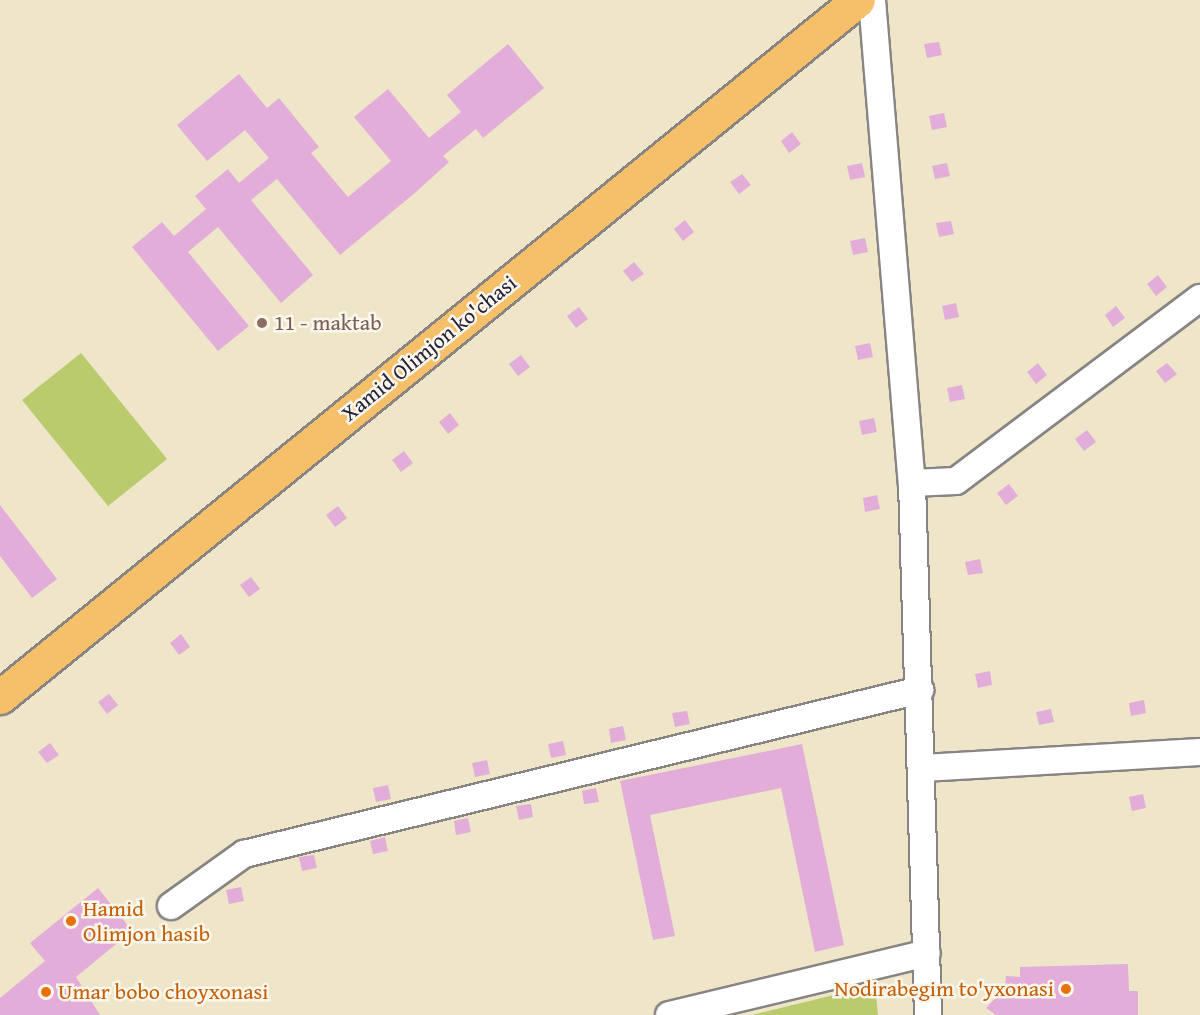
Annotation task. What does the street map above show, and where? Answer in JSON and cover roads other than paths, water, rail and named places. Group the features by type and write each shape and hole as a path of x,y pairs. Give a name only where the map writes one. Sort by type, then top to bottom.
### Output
{"main road":[{"name":"Xamid Olimjon ko'chasi","path":"0,697 858,0"}],"street":[{"path":"872,0 912,483 923,768 928,1015"},
{"path":"912,483 956,481 1200,298"},
{"path":"171,906 244,854 920,690"},
{"path":"923,768 1200,752"},
{"path":"669,1015 927,953"}],"place":[{"name":"11 - maktab","path":"262,323"},
{"name":"Hamid Olimjon hasib","path":"71,921"},
{"name":"Nodirabegim to'yxonasi","path":"1066,989"},
{"name":"Umar bobo choyxonasi","path":"46,992"}]}
